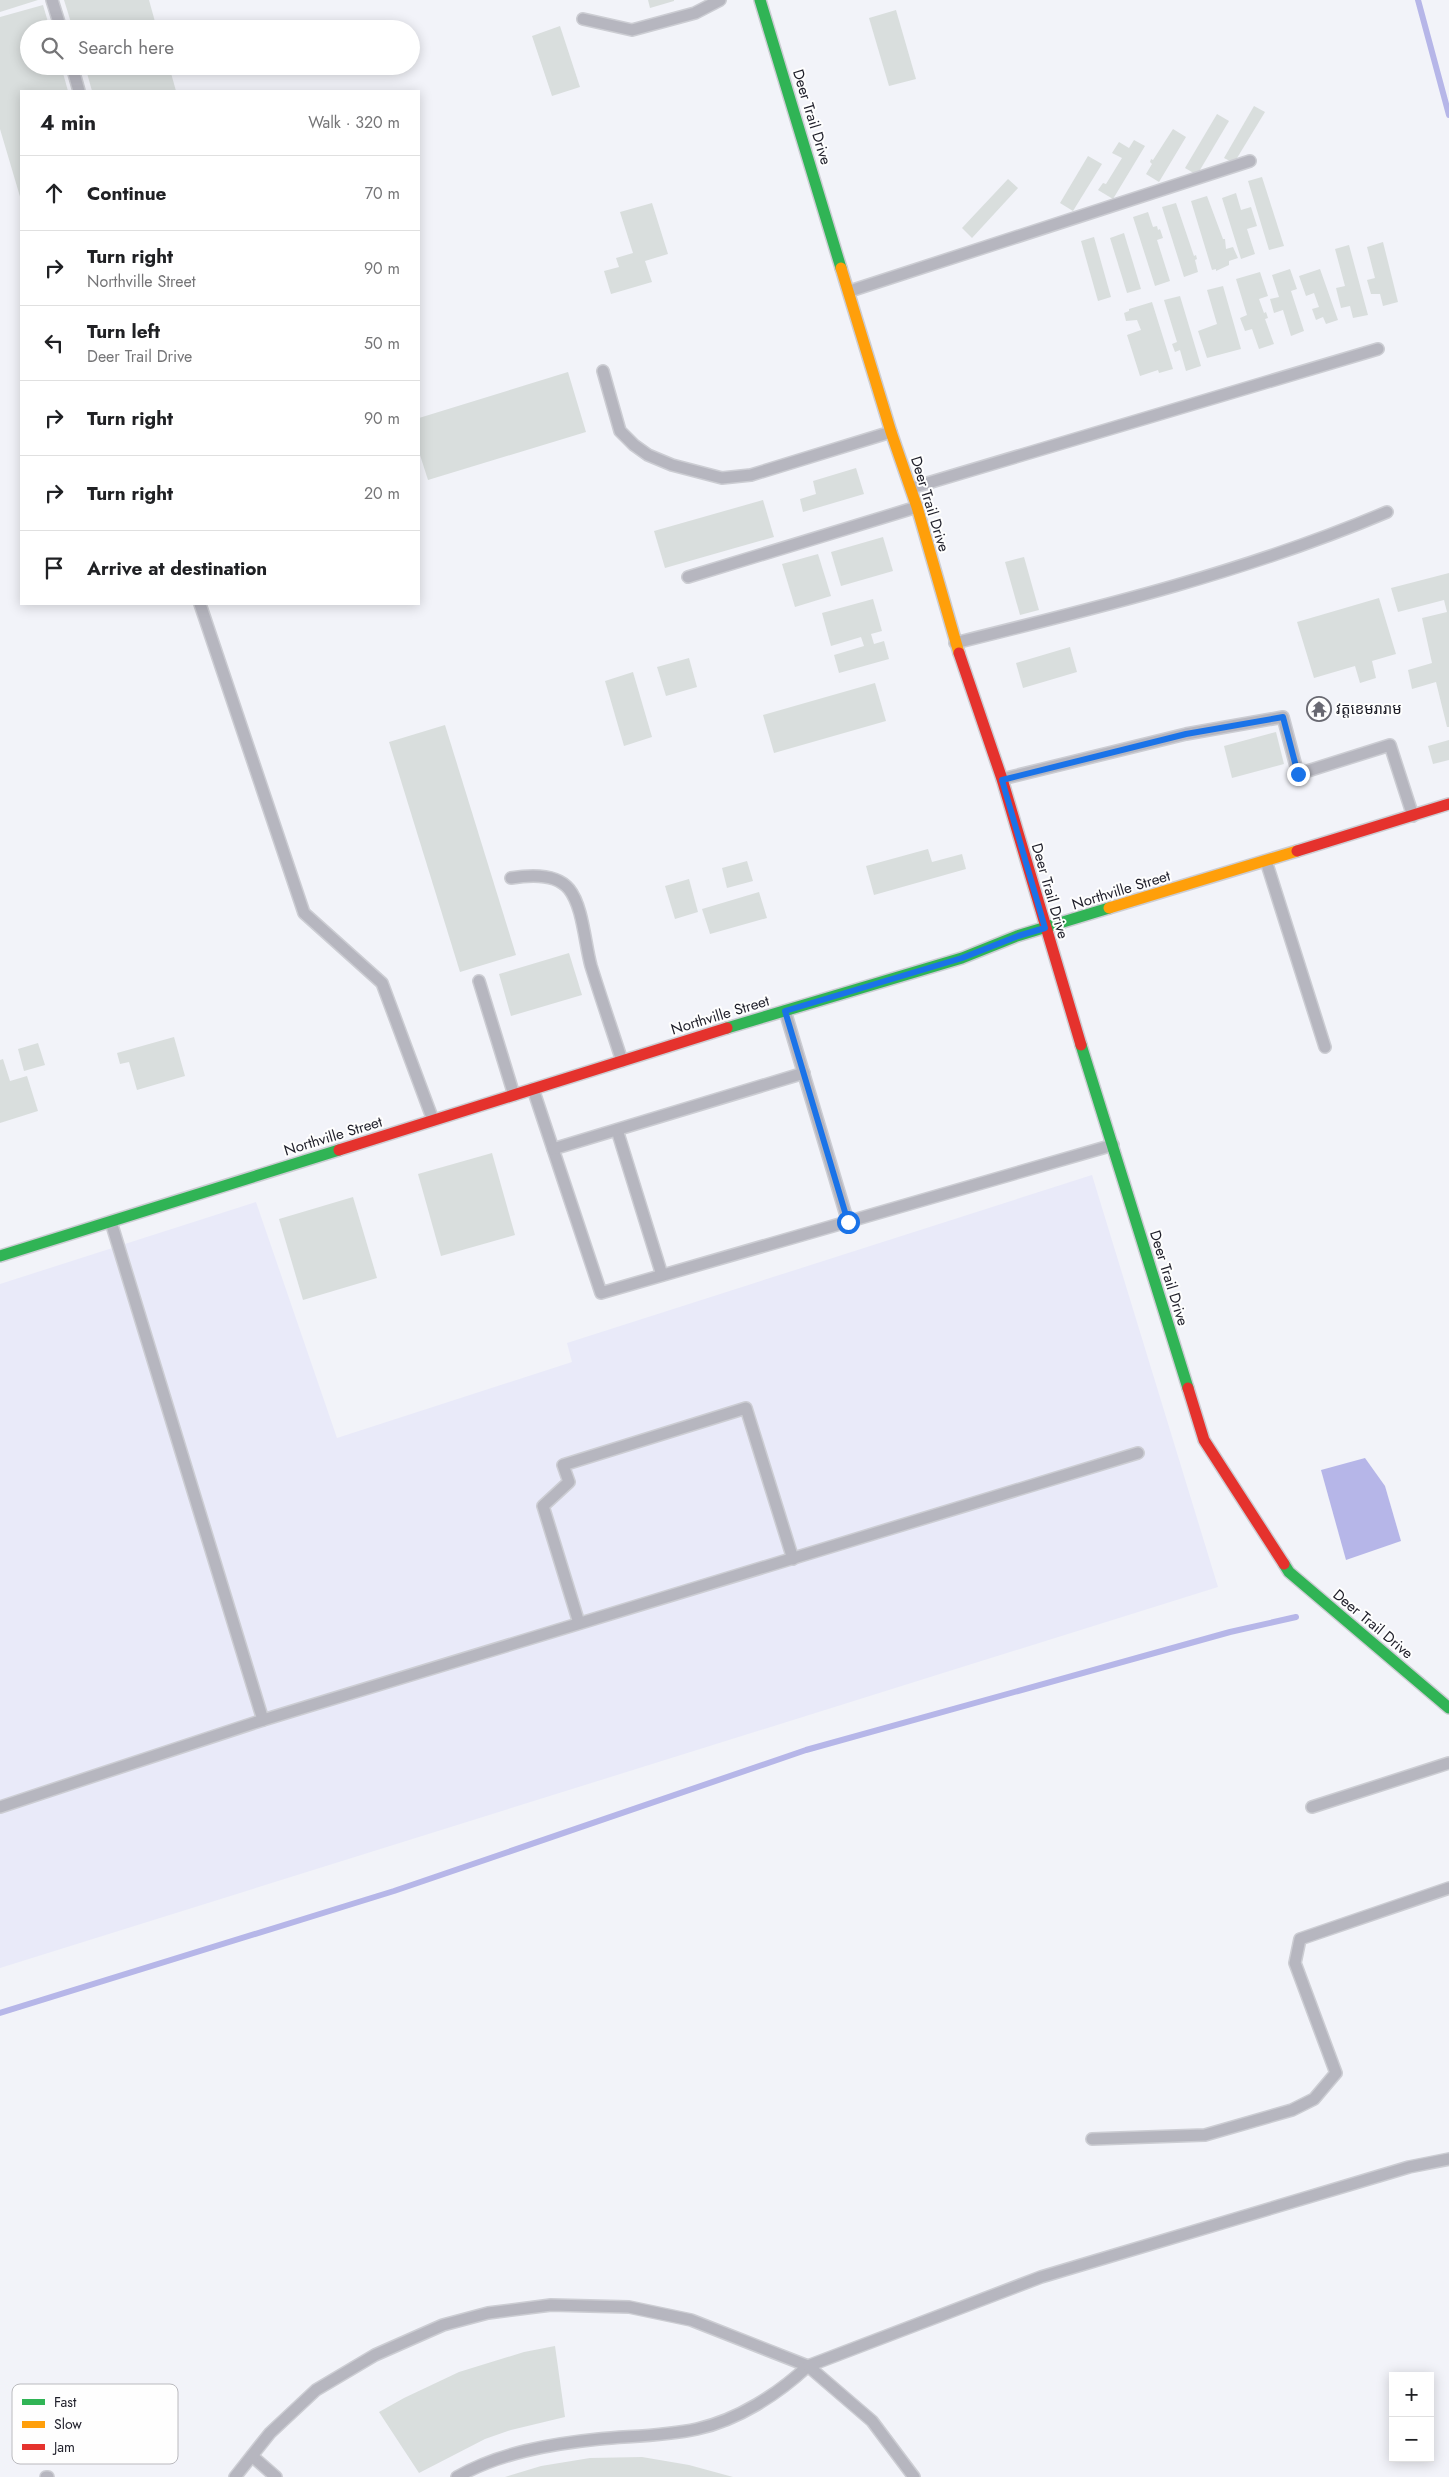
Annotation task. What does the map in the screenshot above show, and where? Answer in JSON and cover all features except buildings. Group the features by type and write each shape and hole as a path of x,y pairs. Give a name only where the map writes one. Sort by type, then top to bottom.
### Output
{"street":[{"name":"Deer Trail Drive","path":"760,0 850,291 890,432 917,507 955,643 1002,780 1045,928 1204,1440 1289,1572 1449,1708"},
{"name":"Northville Street","path":"0,1256 622,1061 962,958 1018,936 1449,804"}],"lane":[{"path":"52,0 58,20"},
{"path":"582,19 632,30 695,13 720,0"},
{"path":"75,75 79,90"},
{"path":"850,291 1250,161"},
{"path":"911,488 1378,349"},
{"path":"603,371 620,431 634,445 672,465 722,478 751,475 890,432"},
{"path":"688,577 917,507"},
{"path":"955,643 1153,593 1346,529 1387,512"},
{"path":"200,605 304,913 382,983 433,1120"},
{"path":"1002,780 1186,734 1283,717 1298,774 1390,745 1413,816"},
{"path":"1266,861 1325,1047"},
{"path":"511,878 528,875 549,878 568,888 576,902 591,966 622,1061"},
{"path":"479,981 514,1095"},
{"path":"785,1011 848,1222"},
{"path":"553,1149 804,1073"},
{"path":"534,1089 601,1293 1112,1145"},
{"path":"617,1130 662,1276"},
{"path":"111,1222 263,1720"},
{"path":"579,1623 543,1506 569,1482 563,1464 746,1408 793,1559"},
{"path":"0,1807 263,1720 1138,1453"},
{"path":"1312,1807 1449,1763"},
{"path":"1092,2139 1206,2135 1292,2110 1314,2099 1336,2074 1295,1963 1300,1939 1449,1888"},
{"path":"457,2477 478,2465 511,2454 599,2439 636,2438 699,2429 760,2403 788,2385 808,2366 1041,2277 1410,2167 1449,2159"},
{"path":"235,2477 270,2433 316,2390 384,2352 443,2325 488,2313 551,2304 629,2307 692,2320 808,2366 872,2421 914,2477"},
{"path":"252,2456 276,2477"}],"shaded area":[{"path":"1092,1175 1218,1587 0,1968 0,1284 256,1202 337,1438 572,1362 567,1343"}],"water":[{"path":"1365,1458 1385,1486 1401,1541 1346,1560 1321,1470"}],"waterway":[{"path":"1418,0 1449,115"},
{"path":"0,2013 394,1891 806,1750 1230,1632 1296,1617"}],"traffic: fast":[{"path":"760,0 841,268"},
{"path":"727,1028 962,958 1017,936 1109,908"},
{"path":"1081,1045 1188,1388"},
{"path":"0,1256 339,1150"},
{"path":"1284,1564 1289,1572 1449,1708"}],"traffic: slow":[{"path":"841,268 891,432 917,507 959,653"},
{"path":"1109,908 1297,851"}],"traffic: jam":[{"path":"959,653 1002,779 1081,1045"},
{"path":"1297,851 1449,804"},
{"path":"339,1150 727,1028"},
{"path":"1188,1388 1204,1440 1284,1564"}],"place":[{"name":"វត្តខេមរារាម","path":"1319,709"}],"route":[{"path":"848,1222 785,1011 962,958 1018,936 1045,928 1002,780 1186,734 1283,717 1298,774"}]}
